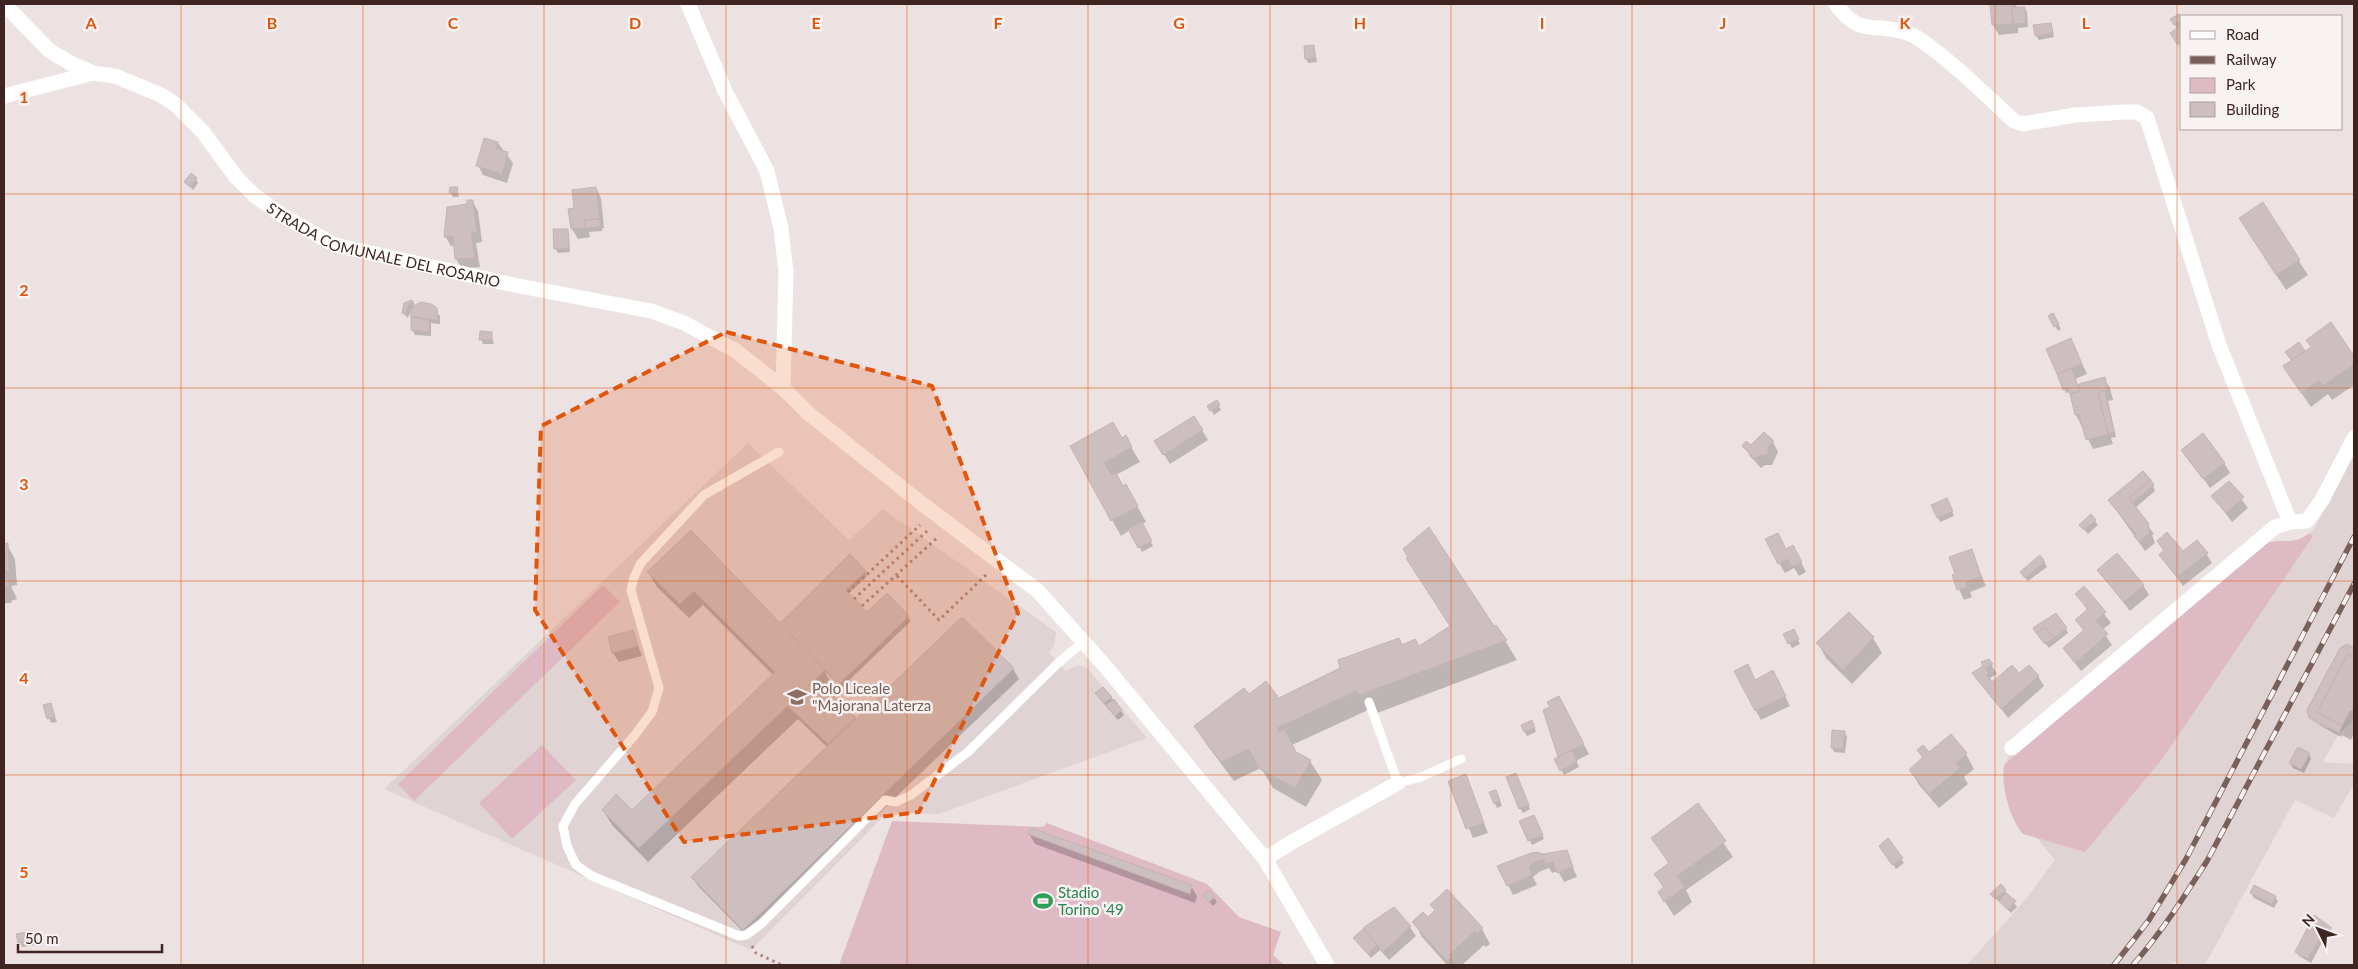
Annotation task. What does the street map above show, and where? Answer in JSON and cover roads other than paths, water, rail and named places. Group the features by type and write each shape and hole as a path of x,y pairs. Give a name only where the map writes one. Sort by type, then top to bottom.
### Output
{"street":[{"name":"STRADA COMUNALE DEL ROSARIO","path":"4,4 50,51 72,64 93,73 115,76 161,95 176,105 203,132 236,177 254,195 283,216 335,245 514,285 651,311 684,323 736,351 783,388 808,413 921,503 1037,590 1265,859 1327,965"},
{"path":"688,4 725,92 767,171 781,228 786,272 783,388"},
{"path":"1836,4 1843,14 1861,27 1893,29 1912,34 1960,69 2014,120 2023,124 2075,115 2126,112 2137,112 2147,118 2219,345 2290,522"},
{"path":"4,96 93,73"},
{"path":"2012,748 2252,544 2275,527 2290,522 2307,521 2322,500 2354,438"},
{"path":"1265,859 1398,783"}],"lane":[{"path":"780,452 704,495 640,563 631,590 660,688 652,712 634,736 575,804 563,826 567,846 576,865 592,876 738,936 746,935 762,924 885,800 896,802 911,795 968,752 1056,664 1083,642"},
{"path":"1369,702 1398,783 1421,777 1462,759"}],"railway":[{"path":"2114,965 2149,920 2186,859 2354,537"},
{"path":"2133,965 2163,928 2207,861 2354,584"}],"place":[{"name":"Polo Liceale \"Majorana Laterza","path":"797,697"},
{"name":"Stadio Torino '49","path":"1043,901"}]}
